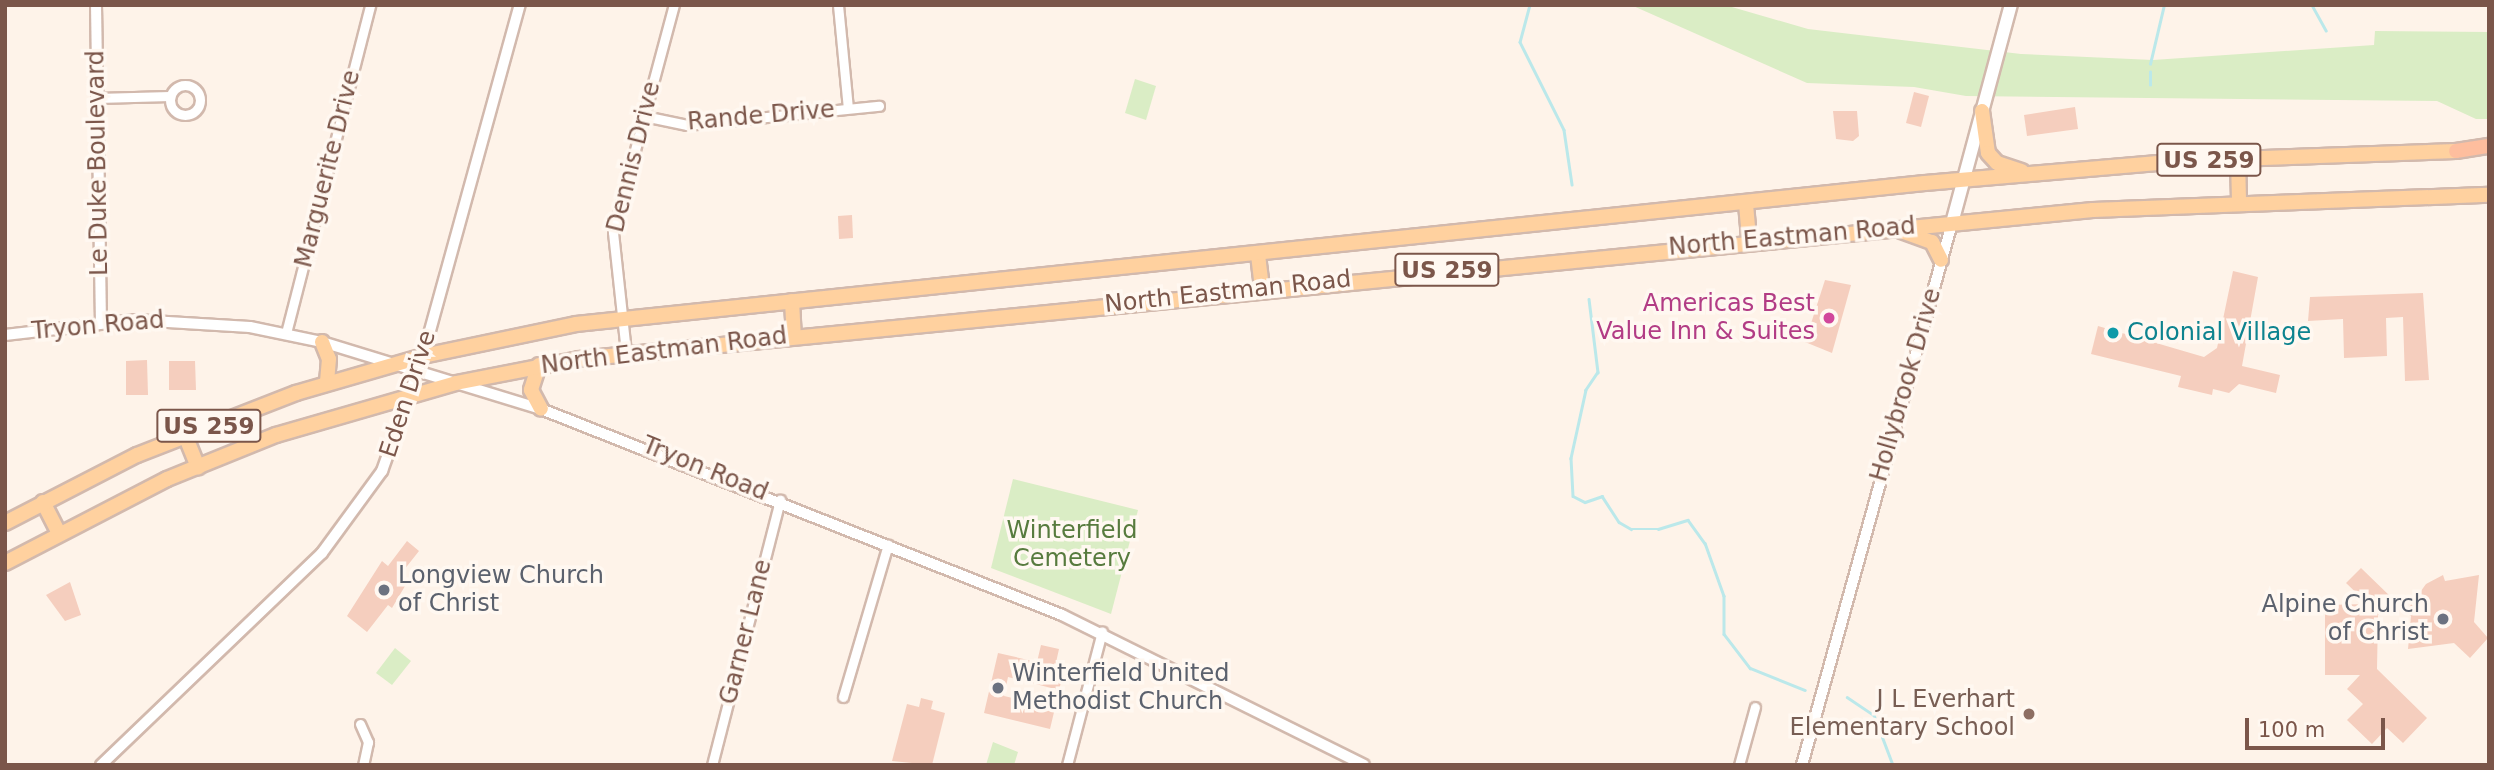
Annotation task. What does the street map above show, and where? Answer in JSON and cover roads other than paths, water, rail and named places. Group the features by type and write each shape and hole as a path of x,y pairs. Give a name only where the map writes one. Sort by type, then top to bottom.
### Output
{"highway":[{"path":"2456,151 2489,146"},
{"name":"North Eastman Road","path":"2456,151 2489,152"}],"main road":[{"name":"Hollybrook Drive","path":"1952,223 2011,5"},
{"path":"1982,111 1986,148 1993,159 2030,174"},
{"name":"North Eastman Road","path":"5,523 43,502 185,435 327,383 423,356 621,318 1258,255 1964,180 2238,159 2456,151"},
{"path":"2238,159 2239,201"},
{"name":"North Eastman Road","path":"5,563 58,532 198,467 343,412 539,365 626,352 1262,288 1952,223 2239,201 2489,195"},
{"path":"1746,204 1749,241"},
{"path":"1893,228 1928,239 1941,260"},
{"path":"1258,255 1262,288"},
{"path":"792,301 794,334"},
{"path":"322,342 329,359 327,383"},
{"path":"539,365 531,390 541,409"},
{"path":"185,435 198,467"},
{"path":"43,502 58,532"}],"street":[{"name":"Le Duke Boulevard","path":"96,5 101,322"},
{"name":"Marguerite Drive","path":"286,333 370,5"},
{"name":"Eden Drive","path":"101,765 342,530 386,463 423,356 520,5"},
{"name":"Dennis Drive","path":"626,352 612,238 674,5"},
{"path":"838,5 848,108"},
{"path":"97,98 170,96"},
{"name":"Rande Drive","path":"644,116 683,125 879,106"},
{"name":"Hollybrook Drive","path":"1802,765 1952,223"},
{"name":"Tryon Road","path":"5,335 101,322 188,320 286,333 541,409 780,500 1102,632 1364,765"},
{"name":"Garner Lane","path":"712,765 780,500"},
{"path":"843,696 888,544"},
{"path":"1067,765 1102,632"},
{"path":"1739,765 1755,707"},
{"path":"360,724 368,741 363,765"}],"waterway":[{"path":"1530,5 1520,42 1564,130 1572,184"},
{"path":"2150,64 2164,5"},
{"path":"2312,5 2326,30"},
{"path":"2150,72 2150,85"},
{"path":"1589,299 1598,372 1586,390 1571,458 1573,496 1585,502 1602,496 1619,522 1631,529 1658,529 1688,520 1705,543 1724,596 1724,634 1750,668 1805,690"},
{"path":"1847,697 1874,715 1893,765"}],"place":[{"name":"Americas Best Value Inn & Suites","path":"1829,318"},
{"name":"Colonial Village","path":"2113,333"},
{"name":"Longview Church of Christ","path":"384,590"},
{"name":"Alpine Church of Christ","path":"2443,619"},
{"name":"Winterfield United Methodist Church","path":"998,688"},
{"name":"J L Everhart Elementary School","path":"2029,714"}],"park label":[{"name":"Winterfield Cemetery","path":"1072,545"}]}
